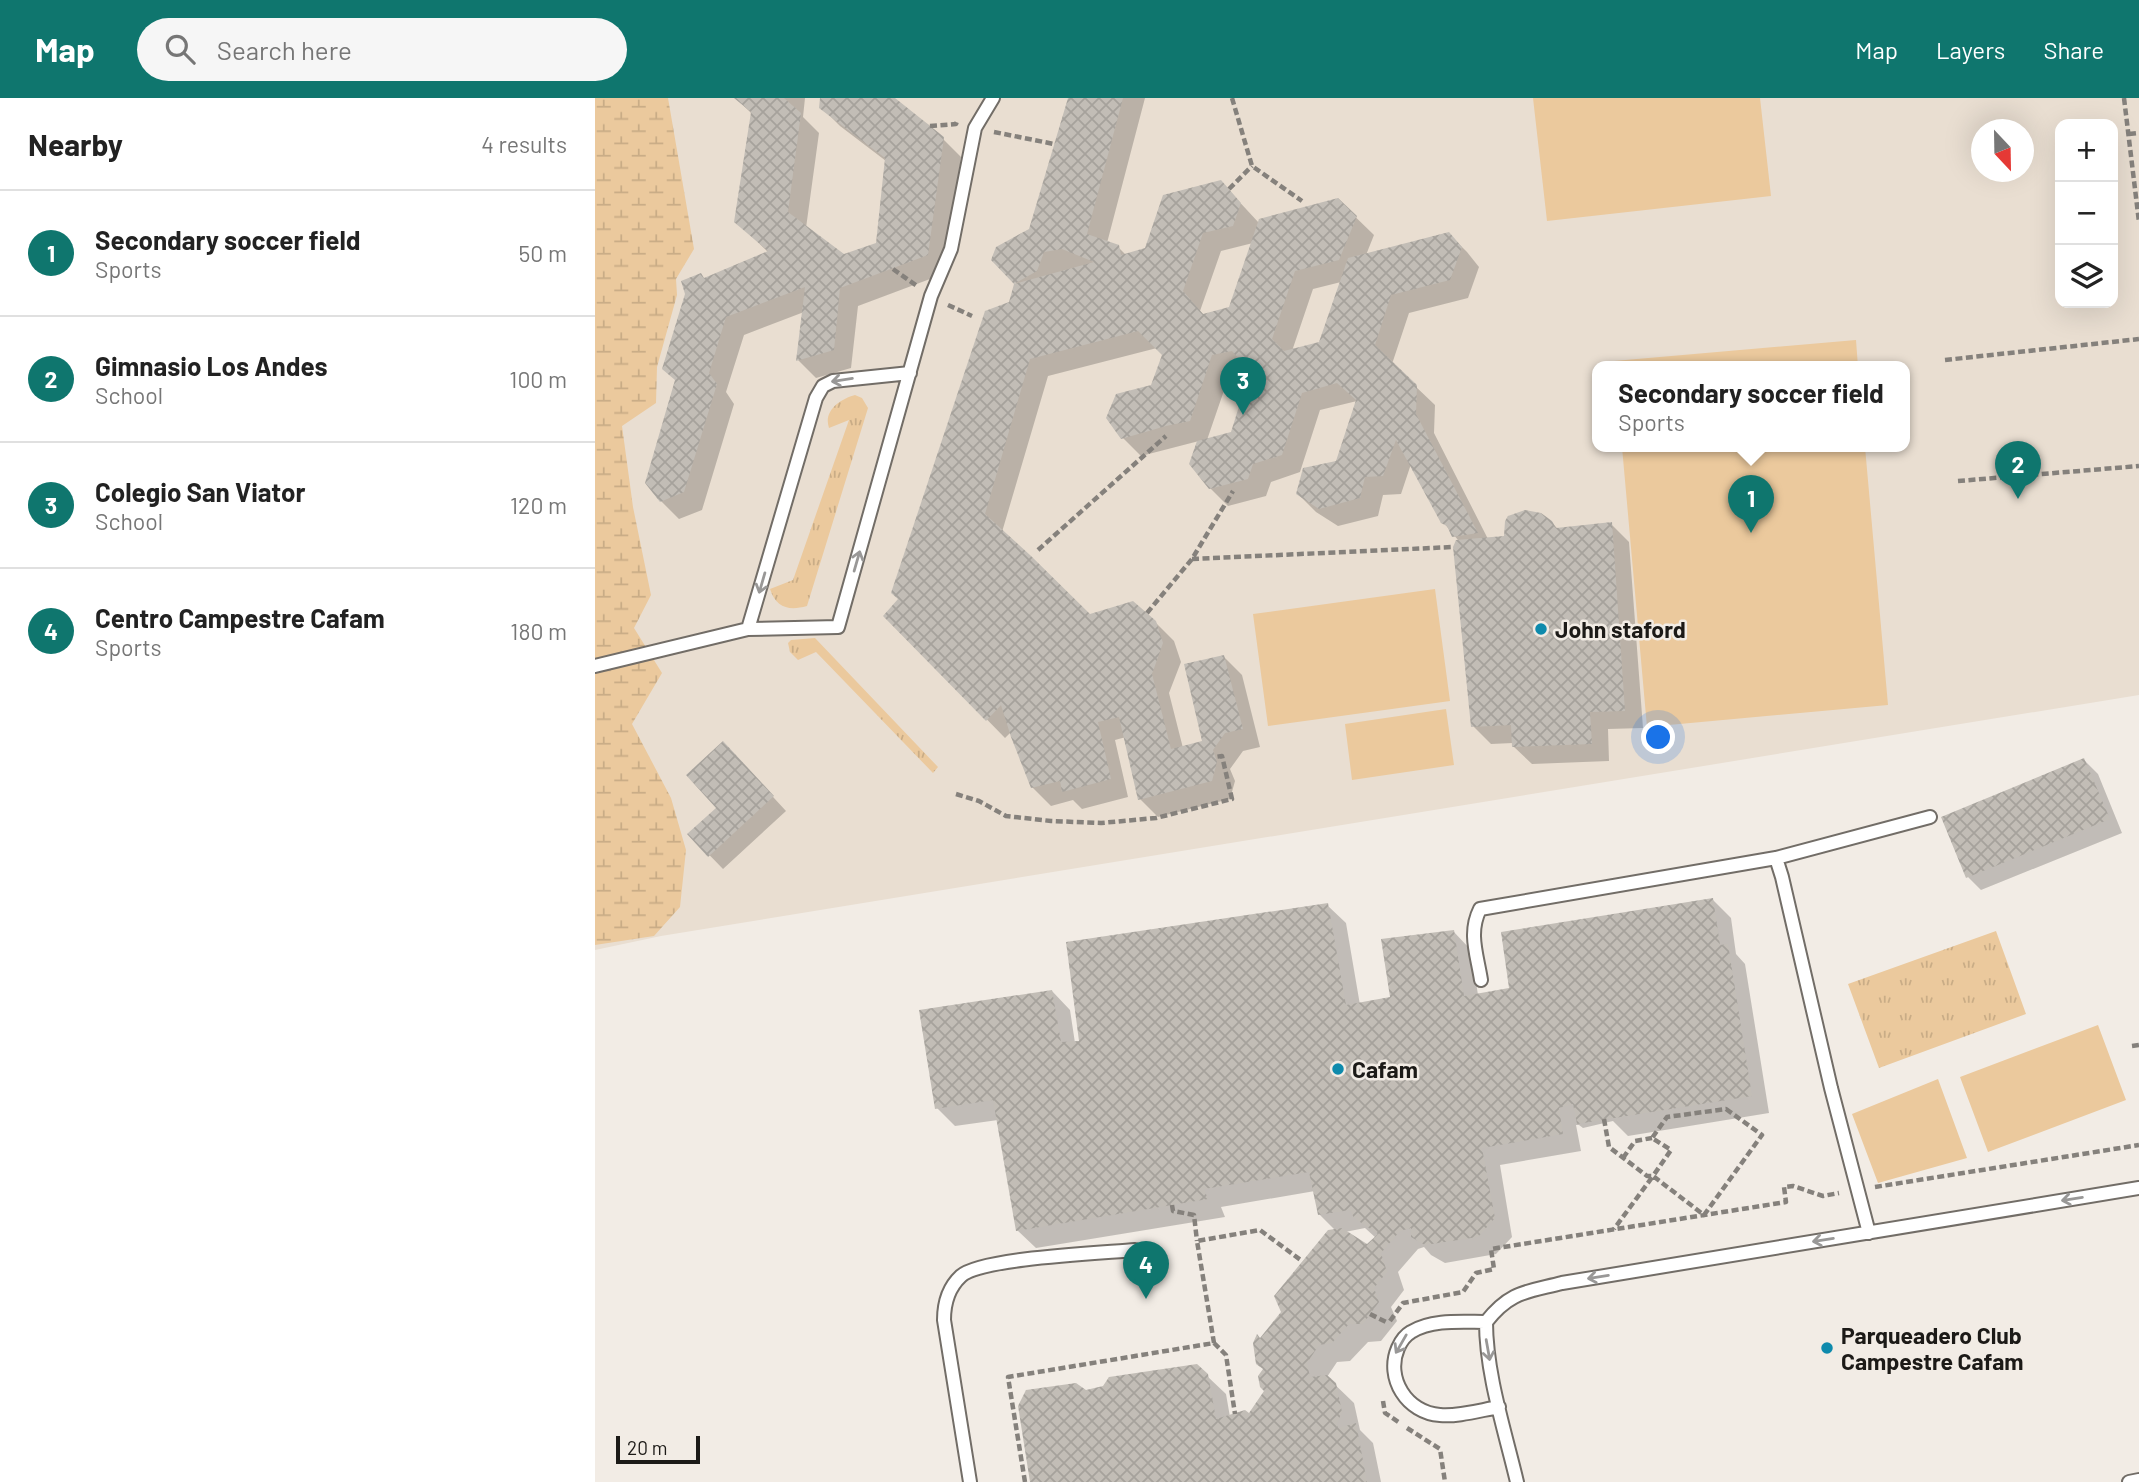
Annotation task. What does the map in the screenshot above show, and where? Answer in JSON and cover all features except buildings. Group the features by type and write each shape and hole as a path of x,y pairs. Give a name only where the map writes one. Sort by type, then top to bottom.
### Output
{"lane":[{"path":"595,666 748,629 838,627 931,296 951,249 975,128 993,98"},
{"path":"748,629 816,398 823,386 833,381 910,373"},
{"path":"1481,980 1473,930 1480,909 1776,858 1930,817"},
{"path":"1776,858 1869,1233"},
{"path":"1517,1482 1486,1338 1486,1322 1499,1305 1507,1300 1562,1283 2139,1188"},
{"path":"970,1482 944,1320 944,1307 956,1281 962,1275 979,1268 1009,1262 1135,1250"},
{"path":"1486,1322 1445,1322 1413,1330 1399,1345 1393,1367 1398,1387 1405,1398 1426,1412 1441,1416 1499,1407"},
{"path":"2129,1482 2139,1480"}],"path":[{"path":"1232,98 1252,166 1302,201"},
{"path":"2124,98 2139,222"},
{"path":"956,124 960,116"},
{"path":"930,127 956,124 1054,144"},
{"path":"2129,134 2139,133"},
{"path":"1229,189 1252,166"},
{"path":"1945,360 2139,339"},
{"path":"1038,550 1167,436"},
{"path":"1958,481 2139,466"},
{"path":"1147,613 1192,559 1233,491"},
{"path":"1192,559 1453,547"},
{"path":"956,794 1006,816 1101,824 1156,818 1232,799 1222,756 1215,757"},
{"path":"2132,1046 2139,1045"},
{"path":"1604,1119 1609,1147 1623,1158 1647,1176 1653,1177 1704,1215 1762,1135 1726,1108 1667,1117 1652,1138 1635,1142 1623,1158"},
{"path":"1613,1229 1671,1150 1652,1138"},
{"path":"1784,1187 1793,1186 1823,1196 2139,1145"},
{"path":"1172,1205 1173,1211 1194,1215 1214,1343 1226,1355 1235,1414"},
{"path":"1197,1241 1260,1230 1302,1261"},
{"path":"1370,1314 1388,1323"},
{"path":"1025,1482 1009,1377 1214,1343"}],"shaded area":[{"path":"595,98 2139,98 2139,695 661,936 595,950"}],"green space":[{"path":"595,98 668,98 694,249 676,279 677,295 657,367 656,403 622,426 633,507 651,595 634,628 662,673 632,724 671,798 686,850 680,907 654,936 595,945"},
{"path":"1533,98 1760,98 1771,196 1547,221"},
{"path":"1856,340 1858,361 1614,361"},
{"path":"855,395 862,398 868,408 807,606 789,608 776,600 770,589 793,580 849,420 829,428 828,416 844,399"},
{"path":"1622,452 1865,452 1888,705 1647,727"},
{"path":"1435,589 1450,701 1268,726 1253,614"},
{"path":"815,638 938,767 933,773 816,652 798,660 790,652 788,643 791,640"},
{"path":"1446,709 1454,765 1352,780 1345,724"},
{"path":"1996,931 2026,1014 1879,1068 1848,984"},
{"path":"2098,1025 2126,1100 1988,1152 1960,1077"},
{"path":"1938,1079 1967,1158 1878,1183 1852,1114"}],"place":[{"name":"Colegio San Viator","path":"1243,415"},
{"name":"Gimnasio Los Andes","path":"2018,499"},
{"name":"Secondary soccer field","path":"1751,533"},
{"name":"John staford","path":"1541,629"},
{"name":"Cafam","path":"1338,1069"},
{"name":"Centro Campestre Cafam","path":"1146,1299"},
{"name":"Parqueadero Club Campestre Cafam","path":"1827,1348"}]}
